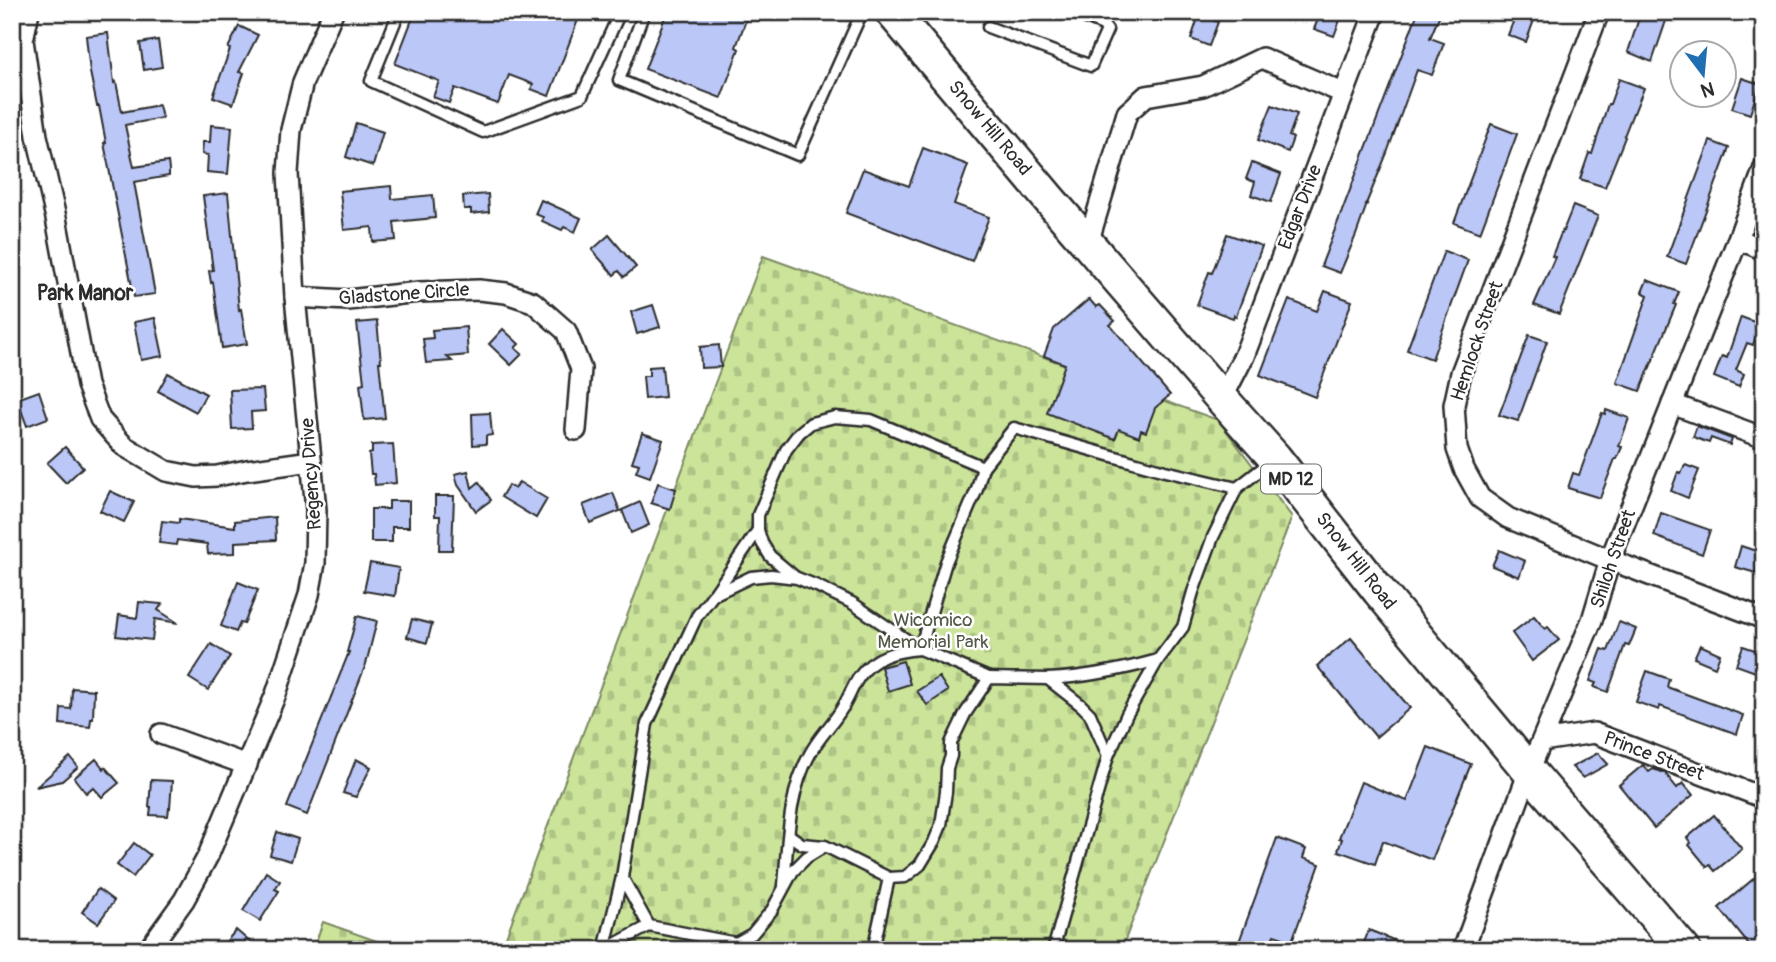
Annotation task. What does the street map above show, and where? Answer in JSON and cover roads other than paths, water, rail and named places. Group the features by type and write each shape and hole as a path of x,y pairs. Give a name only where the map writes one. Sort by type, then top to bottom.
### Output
{"main road":[{"name":"Snow Hill Road","path":"892,12 1275,458 1379,591 1684,950"}],"street":[{"path":"29,12 23,40 37,136 56,218 87,385 100,419 124,446 166,471 196,477 311,461"},
{"name":"Regency Drive","path":"148,950 184,900 208,856 276,694 309,595 315,563 316,510 295,297 288,173 291,130 303,82 333,12"},
{"name":"Edgar Drive","path":"1222,399 1244,356 1375,12"},
{"name":"Hemlock Street","path":"1599,12 1461,373 1454,405 1457,449 1464,469 1480,498 1508,518 1764,619"},
{"path":"1088,243 1127,113 1146,96 1203,86 1262,58 1343,93"},
{"name":"Shiloh Street","path":"1462,950 1530,771 1592,620 1610,560 1764,167"},
{"path":"1738,239 1764,250"},
{"name":"Gladstone Circle","path":"295,297 348,300 419,292 479,290 506,293 533,303 566,331 581,369 576,430"},
{"path":"1672,404 1764,438"},
{"name":"Prince Street","path":"1542,741 1594,733 1764,798"},
{"path":"161,734 247,765"}],"lane":[{"path":"399,12 372,81 483,132 582,96 620,12"},
{"path":"644,12 619,80 798,155 862,12"},
{"path":"988,27 1091,66 1107,30 1077,14"},
{"path":"983,467 872,420 835,417 811,423 786,450 758,515 758,530 762,543 770,556 797,578 852,603 919,649 989,678 1081,677 1158,660"},
{"path":"919,649 946,562 977,489 983,467 1014,428 1165,471 1237,488"},
{"path":"1053,950 1108,756 1158,660 1183,627 1213,537 1237,488 1275,458"},
{"path":"604,950 622,877 647,724 697,616 758,530"},
{"path":"713,595 751,577 771,575 797,578"},
{"path":"784,885 799,776 811,752 850,696 857,679 867,668 880,658 897,651 919,649"},
{"path":"789,835 802,844 825,846 889,878 905,877 920,865 934,842 946,792 951,743 965,714 989,678"},
{"path":"1048,679 1090,714 1108,756"},
{"path":"736,943 752,934 772,910 793,871 825,846"},
{"path":"622,877 649,926"},
{"path":"873,950 889,878"},
{"path":"604,950 649,926 736,943 752,950"}],"district":[{"name":"Park Manor","path":"85,293"}],"park label":[{"name":"Wicomico Memorial Park","path":"933,631"}]}
